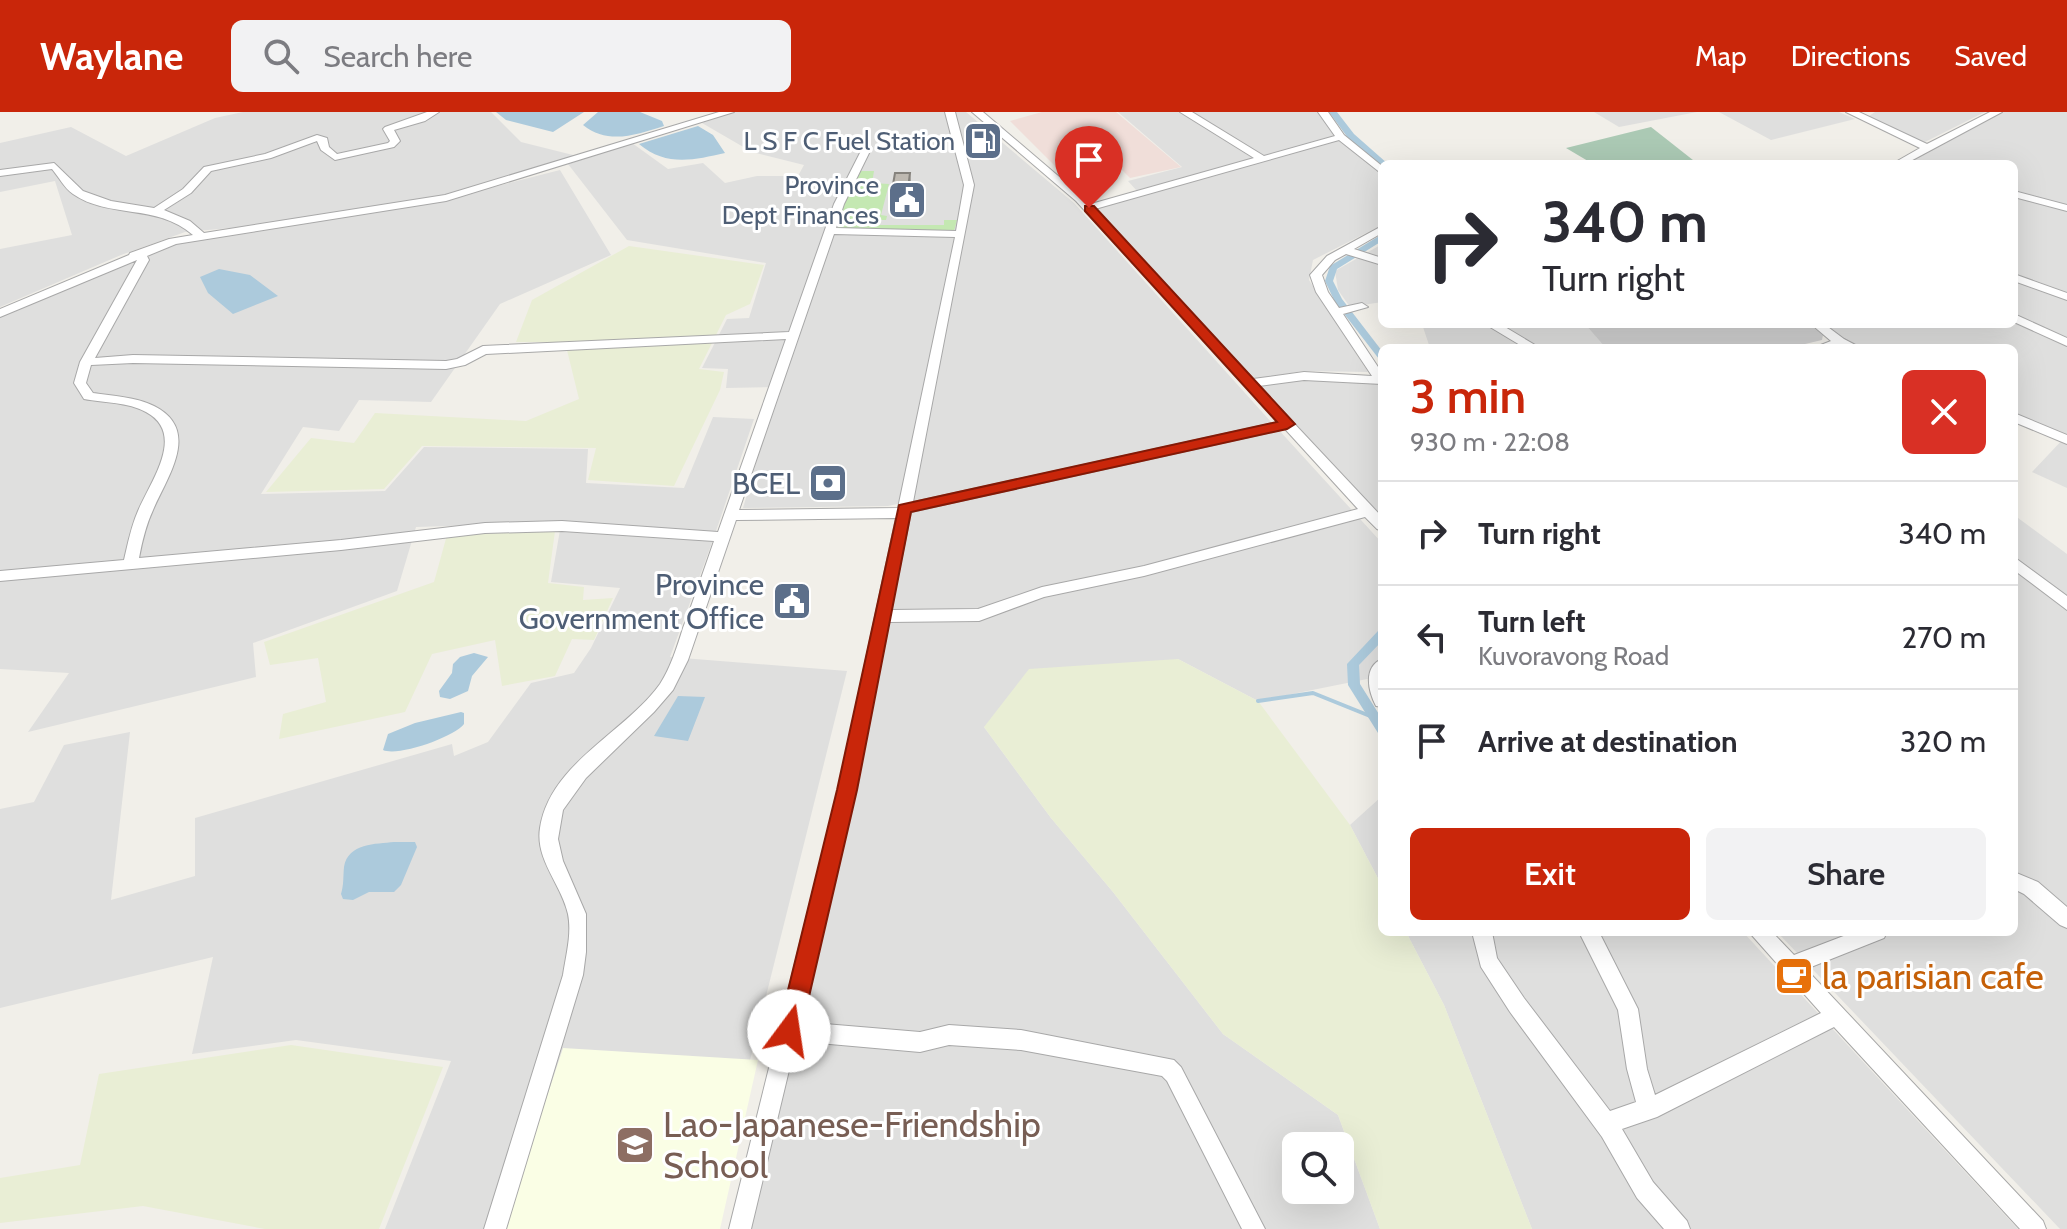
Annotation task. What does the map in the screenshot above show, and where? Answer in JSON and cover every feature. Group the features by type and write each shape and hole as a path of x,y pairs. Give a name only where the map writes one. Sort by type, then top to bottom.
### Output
{"street":[{"path":"158,210 187,191 204,172 213,167 268,156 317,138 325,141 324,148 335,157 391,145 395,141 388,129 422,119 434,112"},
{"path":"0,313 134,255 200,235 270,228 446,198 517,179 729,112"},
{"path":"740,1229 847,790 961,234 969,185 950,112"},
{"path":"977,112 1089,208 1378,521"},
{"path":"1185,112 1262,159"},
{"path":"1323,112 1341,137 1378,168"},
{"path":"1851,112 1927,148"},
{"path":"1909,160 1997,112"},
{"path":"1089,208 1341,137"},
{"path":"495,1229 573,975 578,941 577,912 551,856 548,840 552,814 560,798 582,773 668,683 680,660 839,204 867,147"},
{"path":"0,173 54,166 77,193 124,207 158,210 183,219 200,235"},
{"path":"2018,195 2067,208"},
{"path":"830,231 961,234"},
{"path":"1378,231 1321,266 1316,275 1322,292 1378,375"},
{"path":"1362,258 1378,248"},
{"path":"1345,250 1378,261"},
{"path":"130,564 146,508 170,463 172,444 169,426 160,415 148,408 89,396 80,383 86,362 143,260 142,256 134,255"},
{"path":"2018,279 2067,297"},
{"path":"1336,312 1362,307"},
{"path":"2018,320 2067,342"},
{"path":"1498,328 1527,344"},
{"path":"1822,328 1845,344"},
{"path":"86,362 133,359 446,365 461,362 483,350 793,335"},
{"path":"1833,344 1840,342"},
{"path":"1250,383 1304,376 1378,379"},
{"path":"2018,419 2067,440"},
{"path":"731,515 904,511 1287,424"},
{"path":"882,616 979,615 1042,592 1144,571 1369,511"},
{"path":"0,576 341,545 485,528 562,526 723,537"},
{"path":"2018,565 2067,604"},
{"path":"1378,671 1378,694"},
{"path":"2018,882 2031,888 2067,919"},
{"path":"1483,936 1488,961 1606,1123 1645,1190 1679,1229"},
{"path":"1591,936 1628,1009 1637,1069 1649,1109"},
{"path":"1763,936 2035,1229"},
{"path":"1790,966 1867,936"},
{"path":"1606,1123 1649,1109 1836,1016"},
{"path":"789,1031 920,1042 949,1035 1021,1040 1167,1067 1174,1074 1254,1229"}],"shaded area":[{"path":"243,112 491,112 521,142 577,156 438,197 265,225 185,232 121,255 0,307 0,249 72,235 55,181 0,192 0,143 71,127 126,156 215,118"},
{"path":"733,112 966,112 1074,203 1272,423 888,506 743,508 778,387 726,388 728,369 702,368 727,319 749,318 766,263 627,240 568,164 632,143 668,169 703,163 725,183 757,176 798,176 804,165 752,152 702,123"},
{"path":"1042,112 1116,112 1181,167 1130,178 1113,161 1062,173 1010,121"},
{"path":"1118,112 1320,112 1337,136 1137,191 1128,181 1182,167"},
{"path":"1594,112 1697,112 1619,127"},
{"path":"1719,112 1839,112 1855,119 1771,140"},
{"path":"1875,112 1985,112 1921,144 1866,118"},
{"path":"2000,112 2067,112 2067,488 2032,472 2066,436 2018,416 2018,344 1851,344 1827,328 2018,328 2018,160 1910,160"},
{"path":"1651,127 1693,160 1586,160 1566,148"},
{"path":"1339,138 1378,170 1378,227 1313,260 1309,280 1368,372 1303,371 1251,380 1088,207"},
{"path":"560,170 611,255 500,304 431,402 359,400 339,431 303,427 261,494 385,491 424,447 588,449 586,483 684,488 713,417 754,419 715,534 571,522 416,527 397,591 253,643 256,677 28,732 69,673 0,669 0,311 143,250 209,236 255,232 446,199"},
{"path":"629,246 764,265 750,304 726,315 699,369 724,372 720,390 674,486 588,480 596,448 422,446 384,489 266,492 311,438 354,443 375,413 526,421 579,399 565,342 516,342 532,300"},
{"path":"1378,246 1378,303 1350,307 1338,290 1335,271"},
{"path":"1423,328 1798,328 1782,344 1429,344"},
{"path":"1588,328 1814,328 1823,335 1822,340 1805,344 1602,344"},
{"path":"1308,376 1378,382 1378,513 1257,386"},
{"path":"1277,428 1378,539 1378,677 1258,701 1178,659 984,727 1051,818 1113,892 1223,1034 1338,1115 1344,1132 1282,1132 1282,1204 1354,1204 1354,1158 1380,1229 745,1229 906,512"},
{"path":"2018,518 2067,554 2067,1229 2060,1229 1781,936 2018,936"},
{"path":"560,530 713,540 670,657 847,671 708,1229 385,1229 451,1061 296,1040 192,1054 213,957 0,1008 0,809 34,802 64,745 130,732 111,900 195,876 195,818 452,744 454,756 488,742 531,683 574,673 591,648 620,588 551,582"},
{"path":"555,531 548,583 584,587 583,600 613,598 594,640 572,639 555,676 502,686 495,640 432,654 405,712 279,739 283,714 326,702 318,658 270,665 264,642 434,582 447,535"},
{"path":"1178,659 1258,701 1350,825 1378,878 1378,936 1408,936 1444,1005 1532,1229 1380,1229 1354,1158 1354,1132 1344,1132 1338,1115 1223,1034 1113,892 1051,818 984,727 1029,669"},
{"path":"1378,800 1378,878 1350,825"},
{"path":"1408,936 1747,936 2018,1229 1532,1229 1444,1005"},
{"path":"291,1045 443,1067 379,1229 265,1229 143,1206 0,1223 0,1178 80,1165 99,1074"},
{"name":"Lao-Japanese-Friendship School","path":"563,1048 758,1060 720,1229 503,1229"}],"green space":[{"path":"859,171 874,171 872,183 889,184 881,215 887,216 886,220 850,220 848,225 944,225 944,220 957,220 954,231 838,229 842,204"}],"water":[{"path":"496,112 584,112 553,132 506,120"},
{"path":"598,112 640,112 662,121 664,126 633,135 602,135 583,125"},
{"path":"698,126 713,135 725,153 670,159 639,144"},
{"path":"219,269 250,275 278,296 233,314 208,293 200,277"},
{"path":"474,653 488,657 472,676 468,691 450,699 440,697 439,691 452,673 453,664 460,657"},
{"path":"678,696 705,697 688,741 654,736"},
{"path":"464,713 464,724 449,735 401,751 383,750 388,734 415,723"},
{"path":"415,842 417,847 401,885 394,892 369,892 353,900 343,899 344,867 351,853 371,844"}],"building":[{"path":"895,173 910,173 907,196 891,196"}],"waterway":[{"path":"1333,112 1351,136 1379,160"},
{"path":"1378,240 1333,268 1329,281 1338,300 1378,352"},
{"path":"1378,638 1353,664 1354,685 1378,723"},
{"path":"1258,701 1313,693 1375,718"}],"place":[{"name":"L S F C Fuel Station","path":"983,141"},
{"name":"Province Dept Finances","path":"907,200"},
{"name":"BCEL","path":"828,483"},
{"name":"Province Government Office","path":"792,601"},
{"name":"la parisian cafe","path":"1794,976"},
{"name":"Lao-Japanese-Friendship School","path":"635,1145"}],"route":[{"path":"789,1031 847,790 904,509 1287,424 1089,208"}]}
